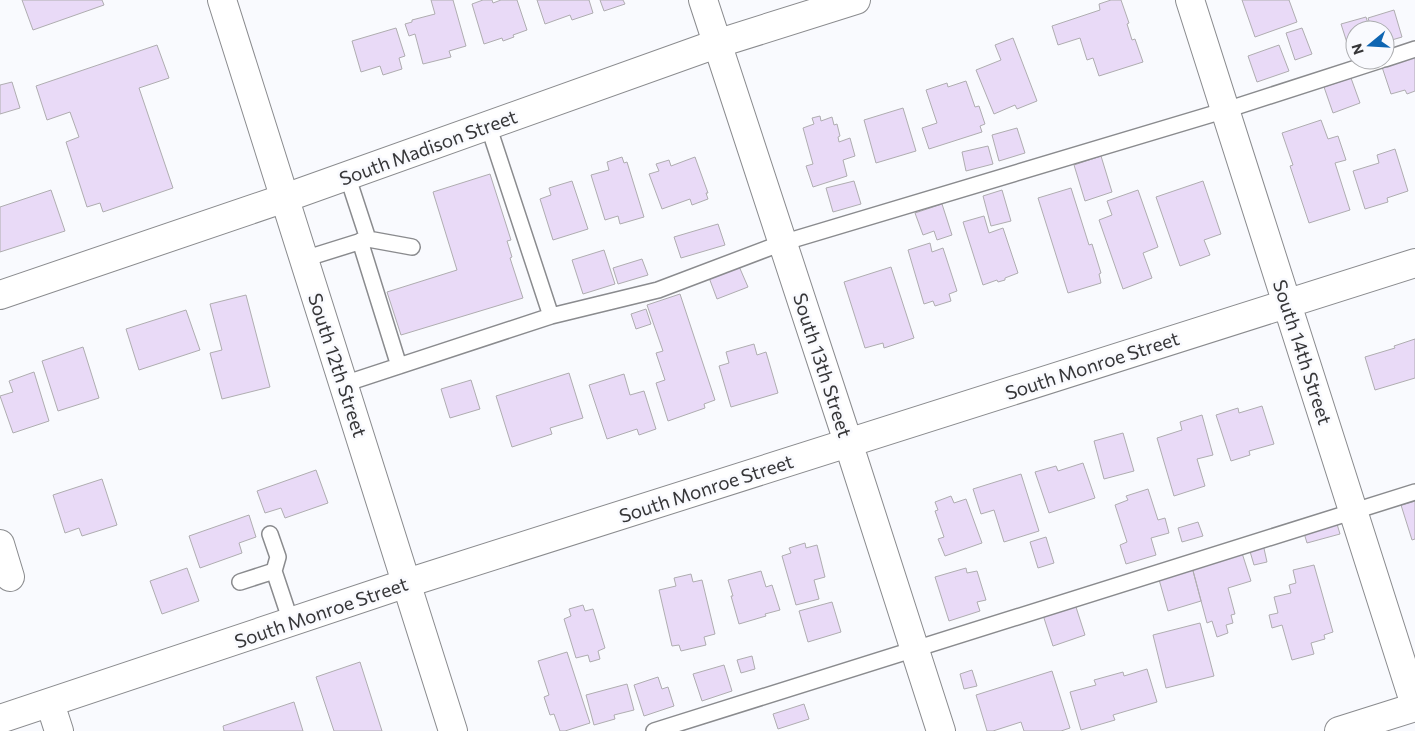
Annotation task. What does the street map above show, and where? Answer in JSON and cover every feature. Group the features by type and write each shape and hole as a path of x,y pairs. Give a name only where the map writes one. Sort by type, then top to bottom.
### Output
{"street":[{"name":"South 12th Street","path":"222,0 453,731"},
{"name":"South 13th Street","path":"703,0 941,731"},
{"name":"South Madison Street","path":"0,295 285,198 716,44 856,0"},
{"name":"South 14th Street","path":"1190,0 1415,706"},
{"name":"South Monroe Street","path":"0,719 407,583 1415,263"},
{"path":"0,544 10,577"},
{"path":"50,703 58,731"},
{"path":"1339,731 1415,706"}],"lane":[{"path":"1395,56 1415,49"},
{"path":"344,384 551,316 658,290 782,243 1226,110 1350,70"},
{"path":"488,125 551,316"},
{"path":"347,175 400,366"},
{"path":"304,259 364,240 412,247"},
{"path":"654,731 1415,492"},
{"path":"270,534 278,557 274,571 291,622"},
{"path":"240,582 274,571"}],"building":[{"path":"22,0 102,0 104,5 33,30"},
{"path":"431,0 453,0 466,46 449,51 451,57 423,64 415,34 409,36 405,24 412,22 412,20 435,14"},
{"path":"483,0 492,0 493,3 501,0 517,0 527,30 503,41 502,38 484,44 472,4"},
{"path":"537,0 589,0 593,13 572,20 570,15 545,24"},
{"path":"600,0 623,0 625,4 604,11"},
{"path":"1111,0 1121,0 1129,23 1127,24 1132,40 1135,39 1143,62 1099,76 1093,58 1087,60 1080,38 1058,45 1052,26 1100,10 1099,4"},
{"path":"1242,0 1289,0 1297,22 1255,37"},
{"path":"1394,10 1402,37 1395,39 1395,20 1369,20 1368,18"},
{"path":"1366,17 1367,20 1355,20"},
{"path":"1345,23 1345,36 1341,24"},
{"path":"396,28 405,56 399,58 402,69 383,75 380,66 361,72 352,41"},
{"path":"1302,28 1312,54 1295,60 1286,33"},
{"path":"1013,38 1037,101 1017,109 1015,105 994,114 976,70 1001,60 995,45"},
{"path":"157,45 169,78 139,88 173,188 103,212 100,203 87,207 66,142 79,137 70,112 47,120 36,86"},
{"path":"1279,45 1289,71 1257,82 1248,56"},
{"path":"1415,56 1415,91 1407,94 1405,90 1391,94 1383,70 1395,70 1395,63"},
{"path":"1351,78 1360,103 1333,113 1324,87"},
{"path":"966,81 975,107 979,106 985,124 980,126 982,132 929,149 922,128 937,123 926,90 947,83 948,87"},
{"path":"12,82 20,108 0,114 0,85"},
{"path":"903,108 916,151 876,163 864,120"},
{"path":"820,116 821,121 832,117 834,125 837,124 840,136 838,137 839,142 850,138 855,156 843,160 847,176 813,187 806,166 813,164 803,128 814,124 812,118"},
{"path":"1321,120 1328,139 1338,136 1346,160 1335,163 1350,210 1309,223 1290,166 1293,165 1282,133"},
{"path":"1017,128 1025,153 999,161 992,135"},
{"path":"988,146 993,164 966,171 962,152"},
{"path":"1395,149 1408,191 1387,198 1388,202 1365,209 1353,171 1379,163 1377,155"},
{"path":"1101,156 1112,192 1085,201 1074,165"},
{"path":"622,157 624,163 627,162 644,217 620,224 618,216 605,220 591,175 609,170 607,162"},
{"path":"695,157 708,193 706,193 708,199 692,205 690,199 662,209 649,174 659,171 656,164 669,160 671,166"},
{"path":"490,174 511,240 507,241 512,257 510,258 523,298 401,335 387,292 457,270 433,192"},
{"path":"572,181 588,229 553,240 540,199 551,195 549,188"},
{"path":"854,181 861,204 833,212 826,188"},
{"path":"1203,181 1221,234 1204,240 1210,255 1180,266 1156,197"},
{"path":"1071,188 1089,245 1092,244 1101,273 1099,274 1101,283 1068,293 1038,198"},
{"path":"51,190 65,231 0,252 0,207"},
{"path":"1002,190 1011,221 991,226 983,196"},
{"path":"1138,190 1158,247 1143,253 1152,278 1123,289 1099,220 1112,215 1107,201"},
{"path":"942,204 952,235 937,240 934,231 923,235 915,213"},
{"path":"984,216 989,233 1003,228 1018,273 1005,278 1005,280 998,282 997,280 983,285 963,222"},
{"path":"718,224 725,245 681,258 674,237"},
{"path":"930,243 932,252 943,248 957,291 949,294 951,301 935,306 933,301 924,304 908,250"},
{"path":"604,250 615,284 583,294 572,260"},
{"path":"642,259 648,275 618,284 613,268"},
{"path":"738,264 748,287 717,299 708,275"},
{"path":"891,267 914,338 884,348 883,343 865,348 844,282"},
{"path":"680,294 715,400 704,404 705,408 668,421 656,383 665,380 656,353 663,351 647,305"},
{"path":"246,295 270,387 222,399 210,353 222,350 210,304"},
{"path":"646,309 651,324 636,329 631,314"},
{"path":"186,310 200,350 139,370 126,329"},
{"path":"1415,339 1415,378 1375,390 1365,357 1395,348 1394,346"},
{"path":"754,344 757,355 766,352 778,393 731,407 719,366 729,363 726,352"},
{"path":"83,347 99,398 58,411 42,361"},
{"path":"34,372 49,421 13,433 0,396 13,392 9,381"},
{"path":"569,373 583,418 550,428 552,434 512,447 496,396"},
{"path":"624,374 630,395 644,391 656,429 639,435 637,429 607,439 589,385"},
{"path":"471,380 480,409 450,418 441,389"},
{"path":"1262,406 1274,444 1249,451 1250,455 1231,461 1216,415 1238,408 1239,413"},
{"path":"1202,415 1213,455 1197,459 1205,486 1174,496 1157,438 1182,430 1180,422"},
{"path":"1123,433 1134,471 1104,479 1094,441"},
{"path":"1083,463 1095,498 1049,513 1035,472 1056,466 1058,471"},
{"path":"316,470 328,503 285,518 281,508 265,513 257,491"},
{"path":"1021,474 1039,531 1004,542 994,510 981,514 973,489"},
{"path":"102,479 117,525 82,536 79,528 65,533 53,495"},
{"path":"1148,489 1158,520 1165,518 1169,533 1151,538 1156,555 1126,564 1120,545 1127,542 1115,505 1128,500 1126,496"},
{"path":"951,496 954,503 966,499 982,543 945,556 938,539 944,537 935,511 938,510 935,502"},
{"path":"1415,501 1415,539 1412,540 1401,505"},
{"path":"249,515 256,537 239,543 242,553 200,568 189,536"},
{"path":"1198,522 1203,536 1182,542 1178,528"},
{"path":"1337,524 1340,534 1307,543 1304,533"},
{"path":"1046,537 1054,563 1038,568 1030,542"},
{"path":"805,543 806,548 817,545 825,577 814,580 819,599 796,605 782,556 791,553 789,548"},
{"path":"1263,544 1267,562 1254,565 1249,548"},
{"path":"1242,553 1251,581 1228,588 1235,614 1231,615 1233,623 1226,625 1228,633 1217,637 1212,621 1207,623 1192,567"},
{"path":"1314,565 1333,632 1324,635 1325,639 1311,643 1314,654 1292,660 1282,625 1272,628 1269,615 1278,613 1274,597 1291,593 1289,585 1296,583 1293,570"},
{"path":"1192,567 1201,601 1168,611 1158,576"},
{"path":"187,568 199,601 162,614 150,581"},
{"path":"966,568 967,573 977,571 986,600 977,602 980,611 949,621 935,577"},
{"path":"761,571 766,587 772,585 780,610 739,624 728,580"},
{"path":"691,574 693,582 702,580 715,634 704,637 706,645 681,651 679,645 672,646 659,590 676,586 674,578"},
{"path":"832,602 841,632 808,642 799,611"},
{"path":"1075,604 1085,635 1053,646 1043,615"},
{"path":"583,605 585,611 593,609 605,648 598,651 600,659 590,662 588,655 576,658 564,619 571,616 569,609"},
{"path":"1200,623 1214,676 1166,688 1153,635"},
{"path":"567,652 590,723 560,731 554,714 550,715 544,697 549,695 538,661"},
{"path":"752,656 755,669 741,673 737,660"},
{"path":"360,662 382,731 334,731 316,677"},
{"path":"724,665 732,691 702,701 693,674"},
{"path":"1147,669 1157,702 1113,715 1115,720 1081,730 1070,692 1096,685 1094,680 1123,672 1124,676"},
{"path":"972,670 977,686 964,689 960,674"},
{"path":"1052,671 1070,728 1061,731 1024,731 1021,722 993,731 987,731 976,695"},
{"path":"658,677 662,689 668,687 674,706 644,716 634,685"},
{"path":"627,684 634,710 614,715 615,719 594,725 586,695"},
{"path":"294,702 303,731 224,731 223,726"},
{"path":"804,704 809,719 778,729 773,714"}]}
